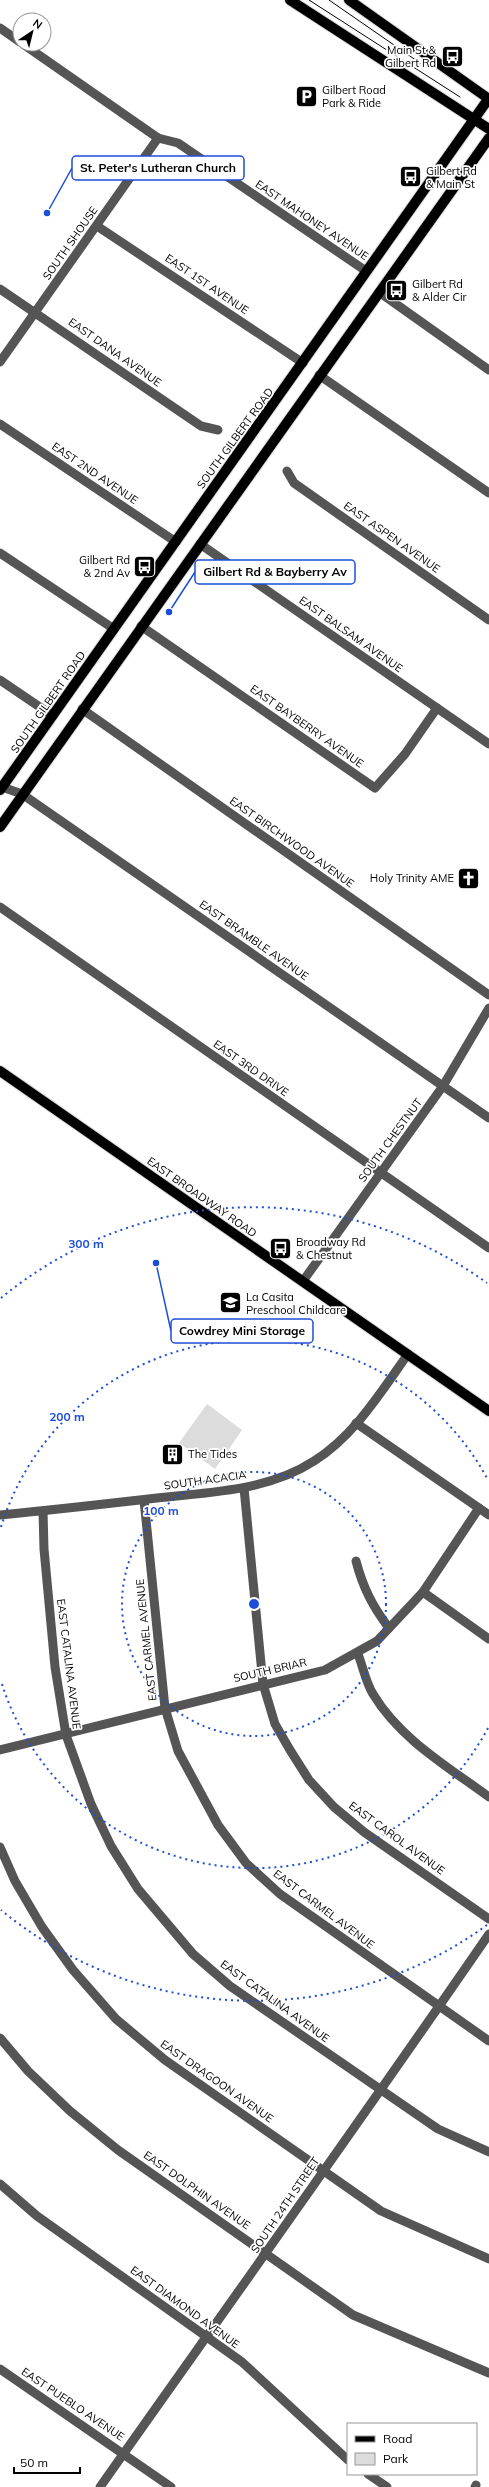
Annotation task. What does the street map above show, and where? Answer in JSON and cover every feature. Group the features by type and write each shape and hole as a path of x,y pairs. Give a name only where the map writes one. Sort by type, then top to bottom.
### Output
{"main road":[{"path":"290,0 489,129"},
{"path":"349,0 489,99"},
{"name":"SOUTH GILBERT ROAD","path":"1,788 304,363 366,271 489,99"},
{"path":"0,827 319,375 489,138"},
{"name":"EAST BROADWAY ROAD","path":"0,1071 303,1280 489,1411"}],"street":[{"path":"0,28 12,36"},
{"name":"EAST MAHONEY AVENUE","path":"34,52 158,138 178,143 366,271"},
{"name":"SOUTH SHOUSE","path":"0,362 98,226 158,138"},
{"name":"EAST 1ST AVENUE","path":"98,226 304,363"},
{"name":"EAST DANA AVENUE","path":"0,289 201,426 218,430"},
{"path":"379,292 489,370"},
{"path":"319,375 489,493"},
{"name":"EAST 2ND AVENUE","path":"0,424 176,542"},
{"name":"EAST ASPEN AVENUE","path":"287,471 294,484 489,620"},
{"name":"EAST BALSAM AVENUE","path":"200,544 489,744"},
{"path":"0,553 114,630"},
{"name":"EAST BAYBERRY AVENUE","path":"141,626 375,788 405,754 437,708"},
{"path":"0,680 53,716"},
{"name":"EAST BIRCHWOOD AVENUE","path":"82,709 489,995"},
{"name":"EAST BRAMBLE AVENUE","path":"1,788 22,794 489,1118"},
{"name":"EAST 3RD DRIVE","path":"0,907 489,1248"},
{"name":"SOUTH CHESTNUT","path":"303,1280 443,1086 489,1008"},
{"name":"SOUTH ACACIA","path":"0,1515 244,1488 296,1472 315,1461 341,1440 356,1423 408,1354"},
{"path":"356,1423 489,1515"},
{"name":"EAST CAROL AVENUE","path":"244,1488 263,1684 275,1724 309,1780 334,1807 364,1832 489,1919"},
{"name":"EAST CARMEL AVENUE","path":"144,1500 164,1708 178,1751 198,1792 218,1825 246,1863 280,1894 489,2041"},
{"name":"SOUTH BRIAR","path":"0,1750 66,1735 164,1708 325,1670 358,1654 377,1642 422,1592 479,1508"},
{"name":"EAST CATALINA AVENUE","path":"43,1511 44,1548 55,1667 66,1735 91,1804 111,1846 138,1888 161,1919 193,1954 230,1986 438,2129 489,2152"},
{"path":"356,1561 363,1587 376,1610 389,1628"},
{"path":"422,1592 489,1639"},
{"path":"358,1654 372,1693 391,1721 416,1744 489,1796"},
{"name":"EAST DRAGOON AVENUE","path":"0,1847 15,1882 42,1927 73,1970 116,2019 165,2060 380,2211 489,2259"},
{"name":"SOUTH 24TH STREET","path":"100,2487 267,2253 323,2170 381,2090 489,1934"},
{"name":"EAST DOLPHIN AVENUE","path":"0,2038 34,2076 70,2111 118,2150 267,2253 353,2315 489,2373"},
{"name":"EAST DIAMOND AVENUE","path":"0,2184 37,2216 242,2362 347,2459"},
{"name":"EAST PUEBLO AVENUE","path":"0,2369 171,2487"},
{"path":"369,2475 387,2487"}],"green space":[{"path":"207,1404 242,1430 215,1469 179,1443"}],"tram line":[{"path":"309,0 460,97"},
{"path":"329,0 420,63"}],"place":[{"name":"Main St & Gilbert Rd","path":"452,56"},
{"name":"Gilbert Road Park & Ride","path":"307,96"},
{"name":"Gilbert Rd & Main St","path":"410,177"},
{"name":"St. Peter's Lutheran Church","path":"47,213"},
{"name":"Gilbert Rd & Alder Cir","path":"397,290"},
{"name":"Gilbert Rd & 2nd Av","path":"145,566"},
{"name":"Gilbert Rd & Bayberry Av","path":"169,612"},
{"name":"Holy Trinity AME","path":"469,878"},
{"name":"Broadway Rd & Chestnut","path":"280,1248"},
{"name":"Cowdrey Mini Storage","path":"156,1263"},
{"name":"La Casita Preschool Childcare","path":"230,1303"},
{"name":"The Tides","path":"172,1454"}]}
